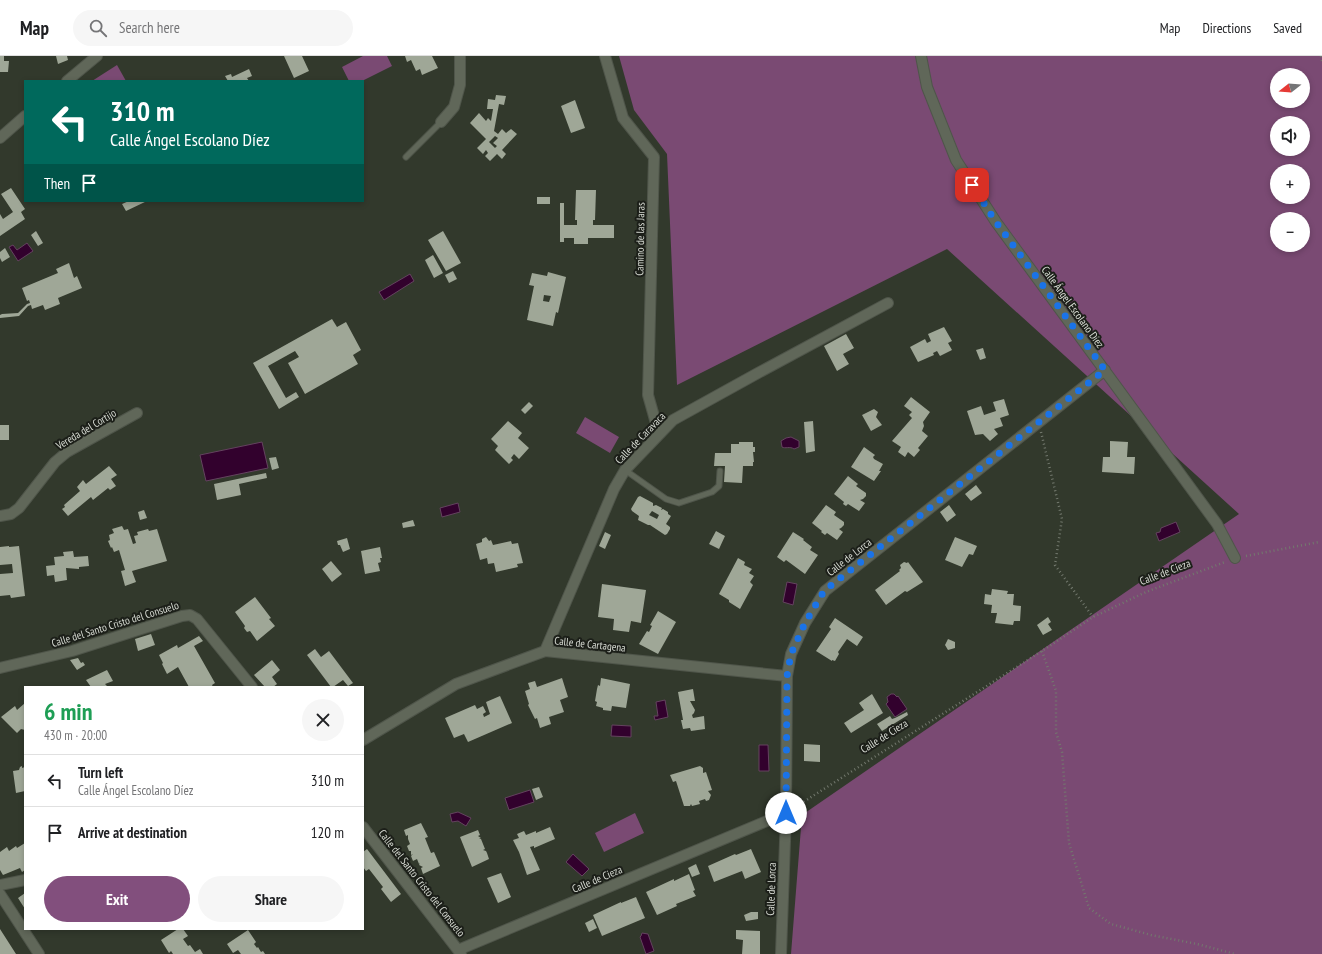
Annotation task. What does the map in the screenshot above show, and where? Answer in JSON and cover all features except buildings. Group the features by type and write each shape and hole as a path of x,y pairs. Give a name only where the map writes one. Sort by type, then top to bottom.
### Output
{"street":[{"path":"68,80 97,56"},
{"path":"441,122 454,107 460,85 460,56"},
{"name":"Camino de las Jaras","path":"605,56 623,118 654,157 648,395 659,434"},
{"name":"Calle Ángel Escolano Díez","path":"921,56 926,87 956,160 996,222 1217,524 1235,558"},
{"path":"0,138 24,117"},
{"name":"Calle de Caravaca","path":"545,652 614,489 625,470 659,434 673,420 888,303"},
{"name":"Calle de Lorca","path":"781,954 786,813 787,676 791,654 805,623 824,591 923,515 1039,421 1105,370"},
{"name":"Vereda del Cortijo","path":"0,516 11,514 19,508 55,462 67,452 137,413"},
{"name":"Calle del Santo Cristo del Consuelo","path":"0,668 72,652 182,616 190,615 197,618 251,686"},
{"name":"Calle de Cartagena","path":"364,739 456,684 545,652 787,676"},
{"name":"Calle de Cieza","path":"460,952 786,813"},
{"name":"Calle del Santo Cristo del Consuelo","path":"364,828 460,952"},
{"path":"0,885 24,880"},
{"path":"0,894 39,954"}],"lane":[{"path":"406,157 441,122"},
{"path":"625,470 666,499 679,503 712,492 719,486 720,471"}],"path":[{"path":"1321,56 1322,61"},
{"path":"1039,421 1062,519 1055,564 1093,617"},
{"name":"Calle de Cieza","path":"786,813 1042,651 1093,617 1146,592 1235,558 1319,542"},
{"path":"1042,651 1056,691 1056,732 1062,752 1069,843 1089,908 1110,924 1235,954"}],"shaded area":[{"path":"363,56 387,56 392,66 364,80 348,80 342,67"},
{"path":"619,56 1322,56 1322,954 791,954 802,815 1239,514 947,249 677,385 667,154 634,110"},
{"path":"117,65 125,80 94,80"},
{"path":"27,243 33,251 18,261 9,247 13,245 17,250"},
{"path":"410,274 414,281 384,300 379,292"},
{"path":"585,417 619,437 610,453 576,433"},
{"path":"791,437 799,441 799,447 794,449 782,447 781,441"},
{"path":"262,442 268,468 206,481 200,455"},
{"path":"458,503 460,512 442,517 440,508"},
{"path":"1176,522 1180,532 1159,541 1156,533 1160,532 1161,528"},
{"path":"787,582 797,584 793,605 783,602"},
{"path":"894,694 897,697 898,696 907,709 895,717 886,704 888,702 887,697"},
{"path":"665,700 668,717 655,720 654,716 658,716 656,702"},
{"path":"612,725 631,726 631,737 611,736"},
{"path":"759,745 768,745 769,771 759,771"},
{"path":"530,790 534,802 509,810 505,798"},
{"path":"458,812 471,818 466,826 458,821 452,822 450,814"},
{"path":"635,813 644,833 604,852 595,833"},
{"path":"573,854 589,869 582,876 566,862"},
{"path":"642,933 648,934 654,951 646,954 640,937"}],"route":[{"path":"786,813 787,676 791,654 805,623 824,591 923,515 1039,421 1105,370 996,222 972,185"}]}
